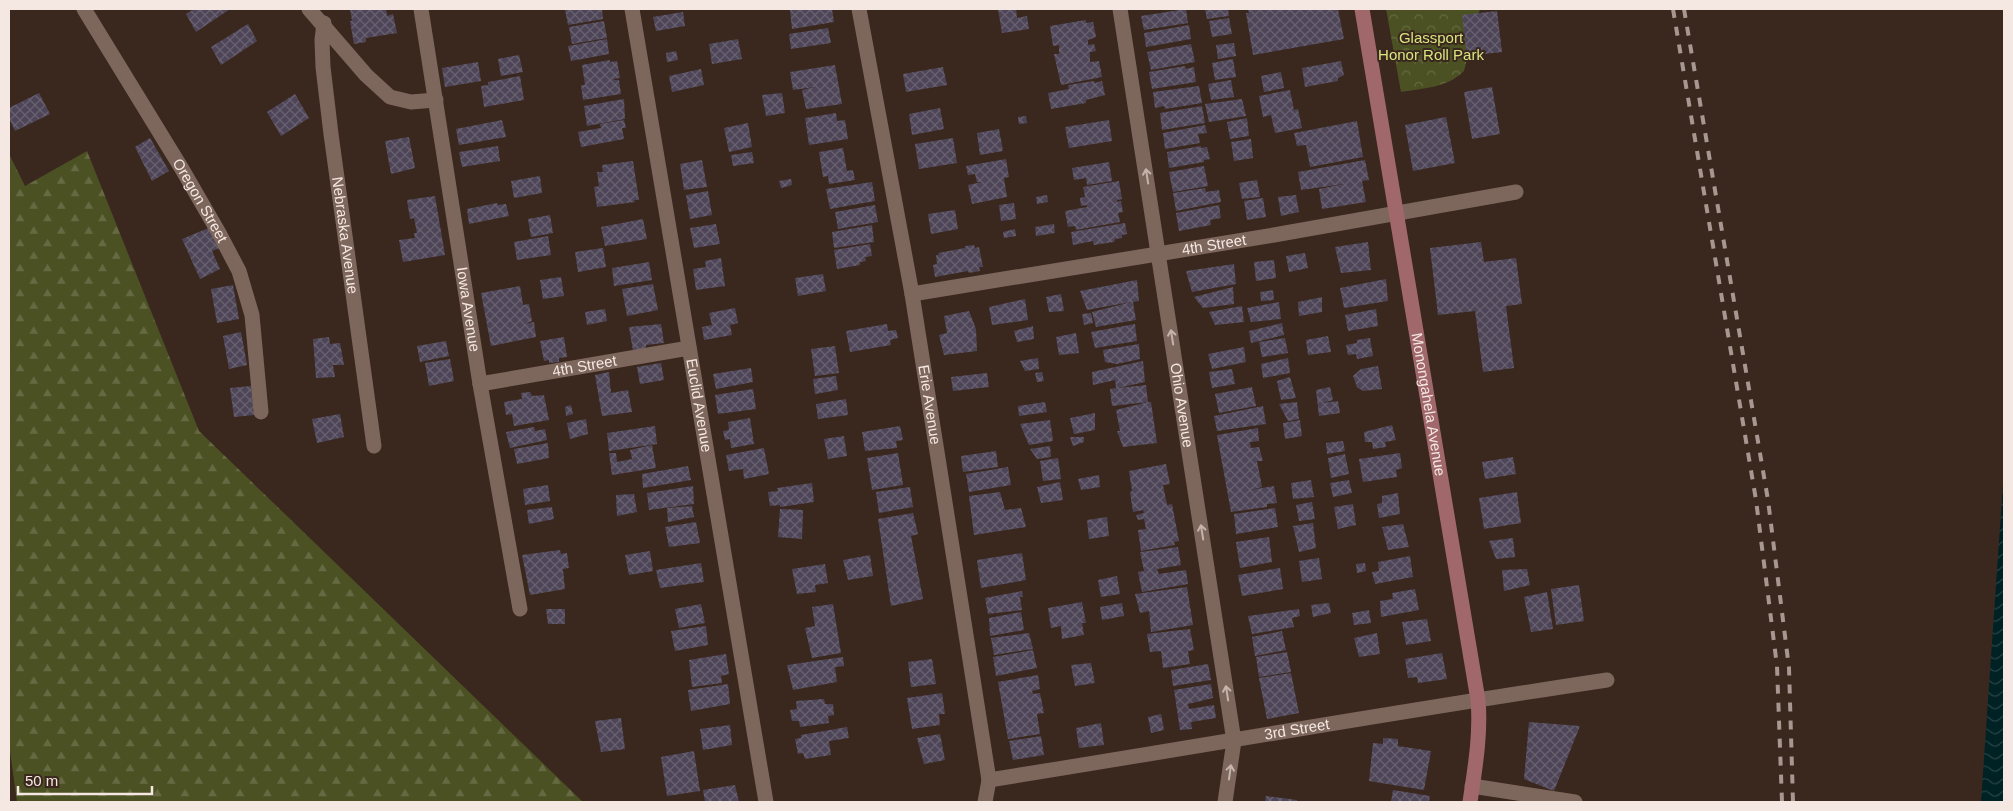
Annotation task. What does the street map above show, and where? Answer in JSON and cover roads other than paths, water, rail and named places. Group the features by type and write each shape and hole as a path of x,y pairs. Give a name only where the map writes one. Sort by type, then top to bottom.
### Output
{"main road":[{"name":"Monongahela Avenue","path":"1362,9 1478,700 1480,718 1478,750 1470,802"}],"street":[{"name":"Oregon Street","path":"84,9 182,169 239,271 252,315 261,412"},
{"path":"309,9 324,24 366,75 390,96 410,102 436,100"},
{"name":"Iowa Avenue","path":"421,9 480,384 520,609"},
{"name":"Euclid Avenue","path":"632,9 766,802"},
{"name":"Erie Avenue","path":"859,9 912,294 989,780 985,802"},
{"name":"Ohio Avenue","path":"1120,9 1234,741 1225,802"},
{"name":"Nebraska Avenue","path":"324,24 322,40 323,58 331,134 374,446"},
{"name":"4th Street","path":"912,294 1396,214 1516,192"},
{"name":"4th Street","path":"480,384 689,348"},
{"name":"3rd Street","path":"989,780 1234,741 1355,719 1607,680"},
{"path":"1472,786 1575,802"}],"water":[{"path":"2004,469 2004,802 1981,802"}],"railway":[{"path":"1673,9 1756,500 1777,666 1782,802"},
{"path":"1684,9 1768,500 1789,668 1793,802"}],"park label":[{"name":"Glassport Honor Roll Park","path":"1431,46"}]}
